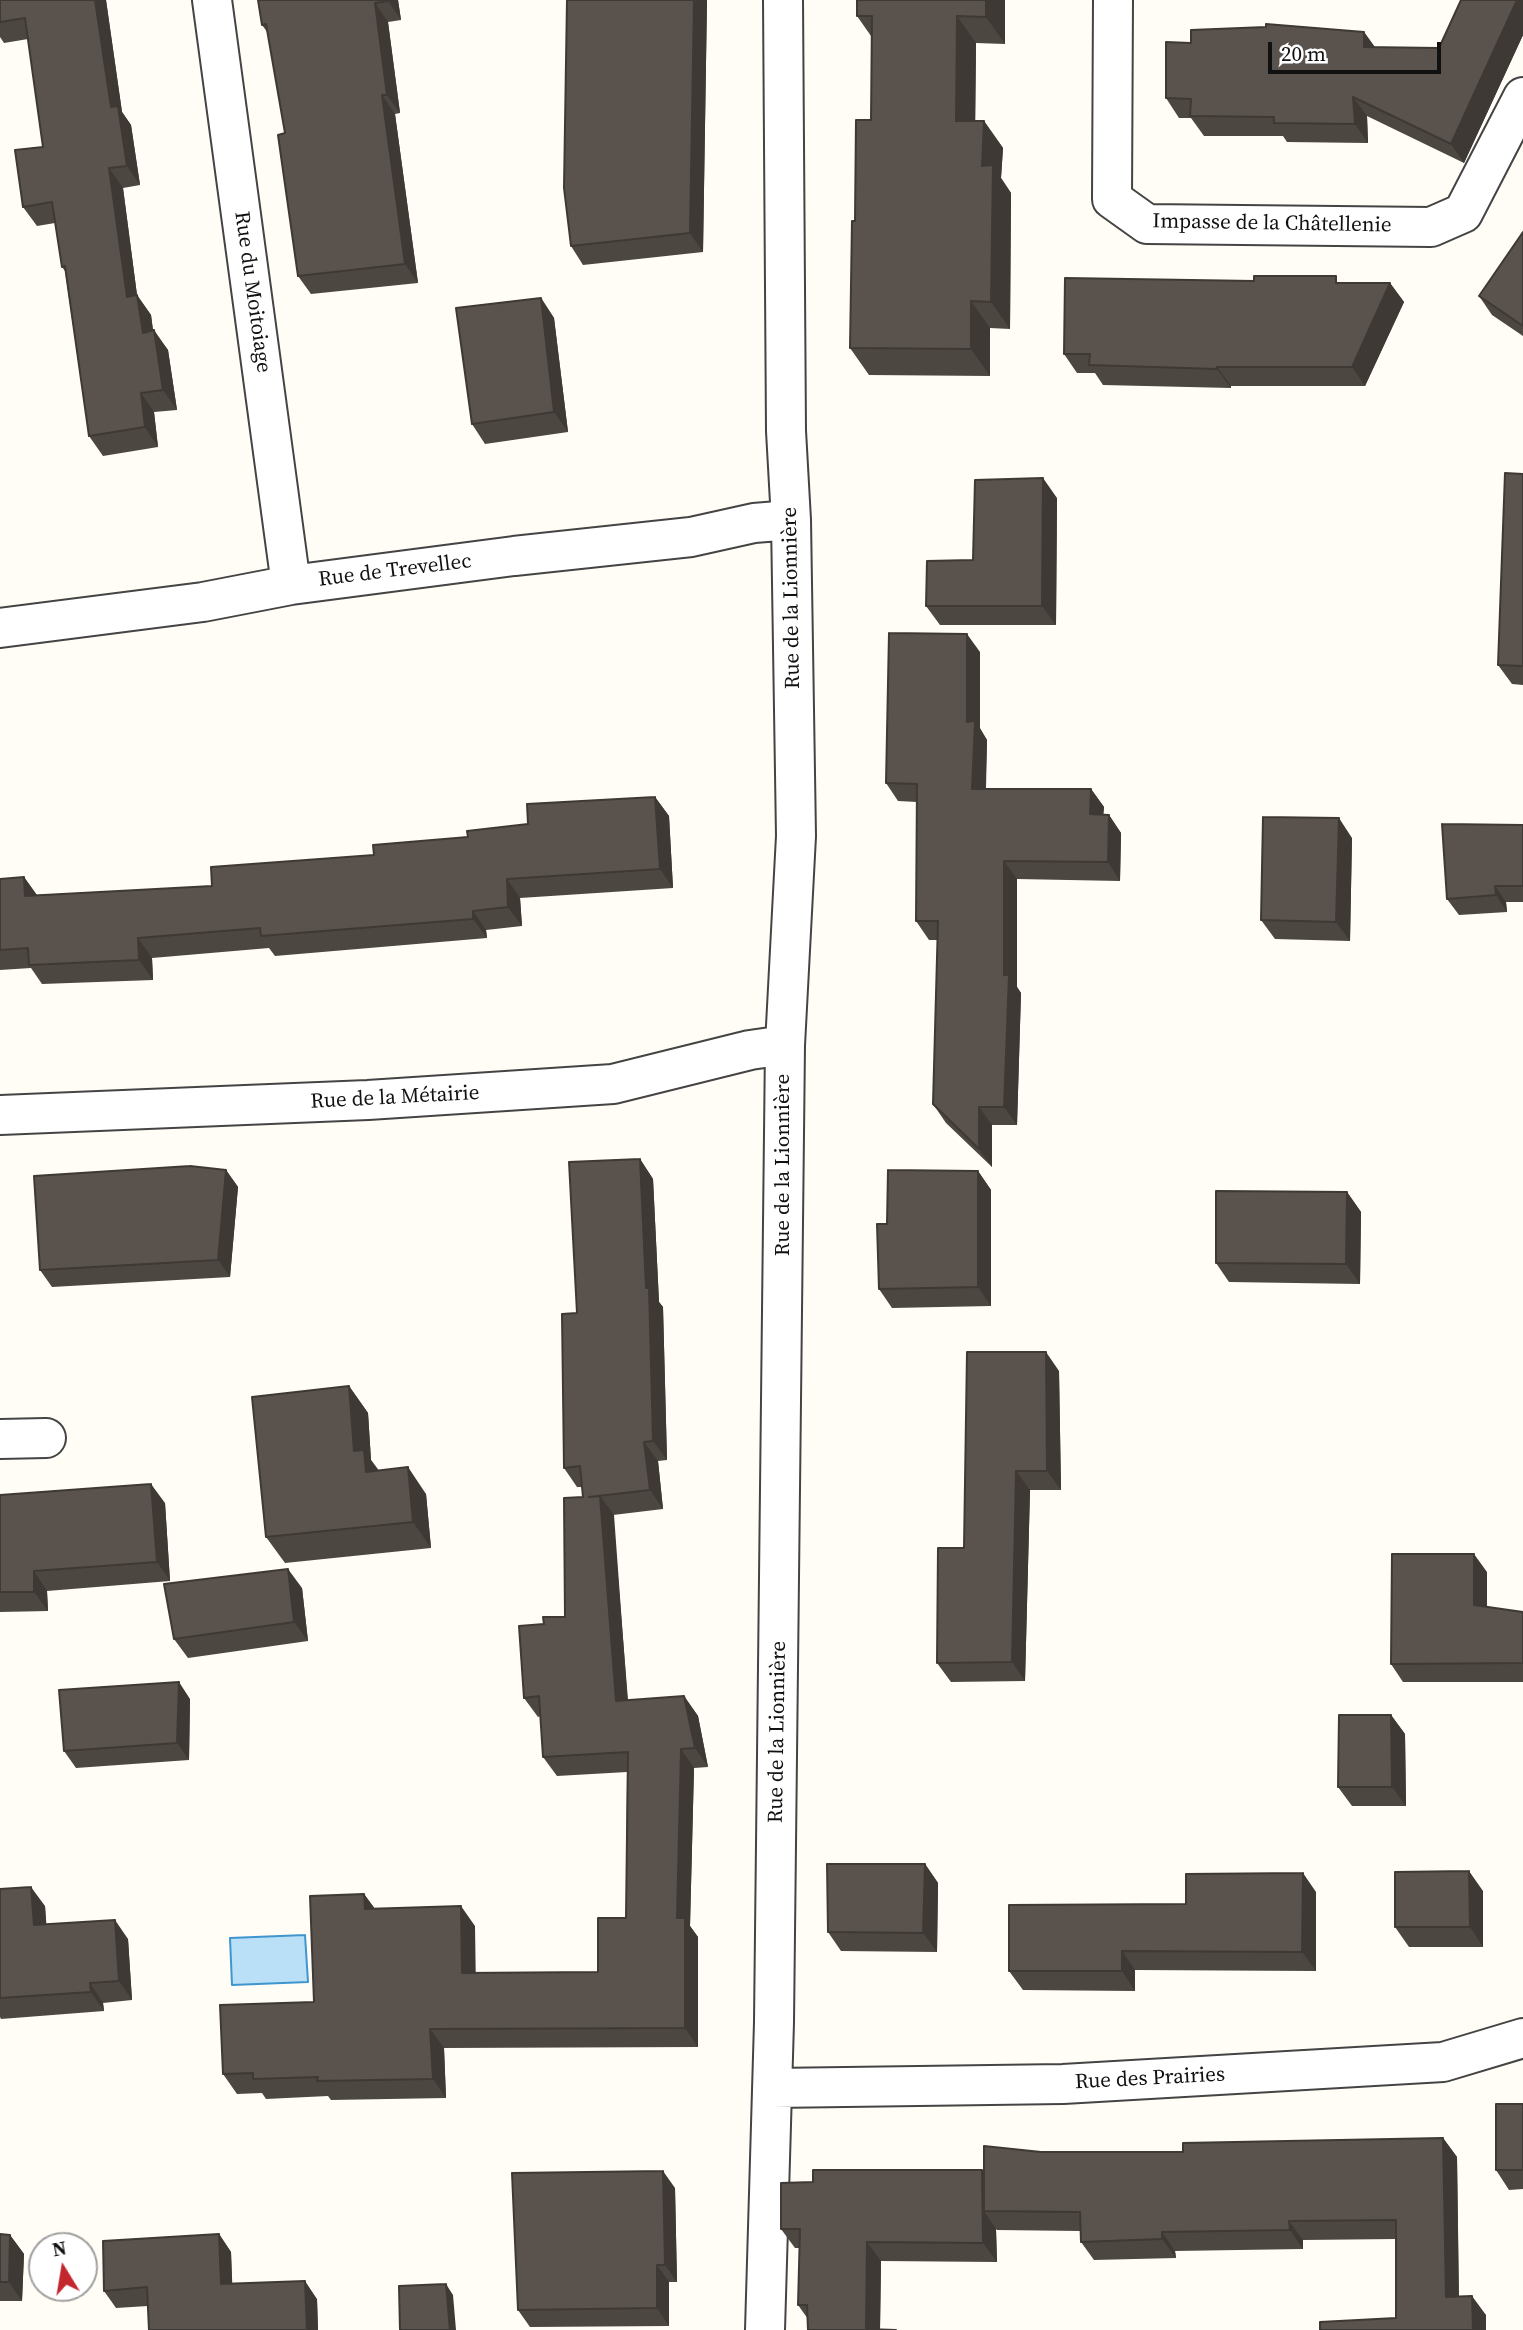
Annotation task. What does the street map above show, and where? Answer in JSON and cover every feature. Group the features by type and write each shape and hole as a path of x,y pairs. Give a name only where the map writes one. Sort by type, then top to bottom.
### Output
{"street":[{"name":"Rue du Moitoiage","path":"212,0 292,585"},
{"name":"Rue de la Lionnière","path":"765,2330 773,2088 785,1045 796,836 791,520 786,431 783,0"},
{"name":"Impasse de la Châtellenie","path":"1113,0 1112,199 1147,224 1431,227 1463,213 1523,97"},
{"name":"Rue de Trevellec","path":"0,628 203,602 292,585 514,556 691,537 754,523 791,520"},
{"name":"Rue de la Métairie","path":"0,1115 355,1101 613,1084 750,1050 785,1045"},
{"path":"0,1439 46,1438"},
{"name":"Rue des Prairies","path":"773,2088 1063,2084 1443,2062 1523,2038"}],"water":[{"path":"305,1935 308,1982 232,1985 230,1938"}],"building":[{"path":"0,0 95,0 111,107 118,106 127,166 109,168 127,297 137,295 143,333 154,330 163,390 141,393 145,427 89,436 65,266 62,267 52,202 23,207 15,150 43,147 25,18 0,22"},
{"path":"258,0 388,0 375,3 387,95 382,95 405,264 298,276 278,135 285,133 266,24 262,25"},
{"path":"567,0 694,0 690,233 571,246 564,188"},
{"path":"857,0 986,0 986,17 957,16 956,121 984,121 982,166 993,165 991,302 971,301 971,349 850,348 856,120 871,120 872,16 857,16"},
{"path":"1461,0 1517,0 1451,144 1353,97 1355,124 1274,123 1274,117 1190,116 1191,99 1166,98 1166,42 1191,43 1191,30 1266,27 1266,24 1364,32 1364,47 1439,48"},
{"path":"1523,232 1523,326 1479,296"},
{"path":"1254,276 1336,276 1336,283 1390,283 1352,367 1217,369 1089,365 1090,354 1064,354 1065,278 1254,281"},
{"path":"541,298 554,412 472,424 456,308"},
{"path":"1505,473 1523,474 1523,666 1498,665"},
{"path":"1043,478 1042,606 926,606 927,561 973,560 975,480"},
{"path":"889,633 967,634 967,722 975,721 972,789 1091,789 1090,814 1109,815 1108,862 1004,861 1004,975 1009,975 1004,1107 979,1107 979,1149 933,1104 938,921 916,921 917,784 886,783"},
{"path":"655,797 660,869 507,879 508,907 473,911 473,919 261,936 260,928 138,938 139,960 29,965 28,948 0,950 0,879 24,877 25,896 212,886 211,867 374,855 373,845 468,837 467,831 528,824 527,804"},
{"path":"1263,817 1339,818 1336,922 1261,920"},
{"path":"1442,824 1523,825 1523,886 1495,886 1496,895 1447,899"},
{"path":"640,1159 646,1288 649,1288 653,1441 644,1442 650,1490 589,1497 600,1496 616,1701 684,1696 695,1748 681,1749 677,1918 685,1918 685,2028 430,2029 433,2079 317,2081 318,2077 253,2079 253,2073 223,2074 220,2005 314,2002 310,1896 364,1894 365,1909 461,1906 462,1973 598,1972 598,1918 626,1918 628,1752 543,1757 539,1696 524,1698 519,1626 544,1624 543,1617 565,1617 564,1498 583,1497 580,1466 564,1468 562,1314 577,1313 569,1162"},
{"path":"190,1166 226,1170 218,1260 40,1270 34,1176"},
{"path":"888,1170 978,1171 978,1287 879,1289 877,1224 887,1224"},
{"path":"1216,1191 1347,1192 1346,1264 1216,1263"},
{"path":"967,1352 1046,1352 1047,1471 1016,1471 1012,1662 937,1663 938,1548 964,1548"},
{"path":"349,1386 354,1451 364,1450 366,1472 408,1467 413,1522 266,1537 252,1397"},
{"path":"151,1484 157,1562 34,1571 34,1592 0,1592 0,1495"},
{"path":"1392,1554 1474,1554 1474,1605 1523,1612 1523,1663 1391,1664"},
{"path":"288,1569 294,1622 174,1639 164,1584"},
{"path":"179,1682 177,1743 64,1751 59,1690"},
{"path":"1339,1715 1391,1715 1392,1787 1338,1787"},
{"path":"827,1864 925,1864 923,1933 828,1932"},
{"path":"1469,1871 1470,1927 1395,1927 1395,1872"},
{"path":"1303,1873 1302,1952 1122,1951 1122,1971 1009,1971 1009,1905 1186,1904 1186,1874"},
{"path":"31,1887 34,1925 115,1920 119,1981 90,1983 91,1992 0,1998 0,1889"},
{"path":"1496,2104 1523,2104 1523,2170 1496,2170"},
{"path":"1443,2138 1446,2297 1472,2296 1473,2330 1320,2330 1320,2322 1396,2318 1396,2220 1289,2221 1290,2230 1162,2232 1162,2239 1081,2242 1080,2212 984,2211 984,2146 1041,2152 1183,2152 1183,2143"},
{"path":"813,2170 982,2170 983,2243 867,2242 866,2329 896,2330 808,2330 807,2305 798,2305 800,2229 781,2229 781,2183 813,2182"},
{"path":"663,2171 665,2265 657,2265 657,2308 518,2310 512,2173"},
{"path":"0,2234 10,2235 9,2282 0,2282"},
{"path":"219,2234 221,2284 305,2281 307,2330 149,2330 147,2287 104,2291 103,2241"},
{"path":"446,2284 450,2330 400,2330 399,2286"}]}
